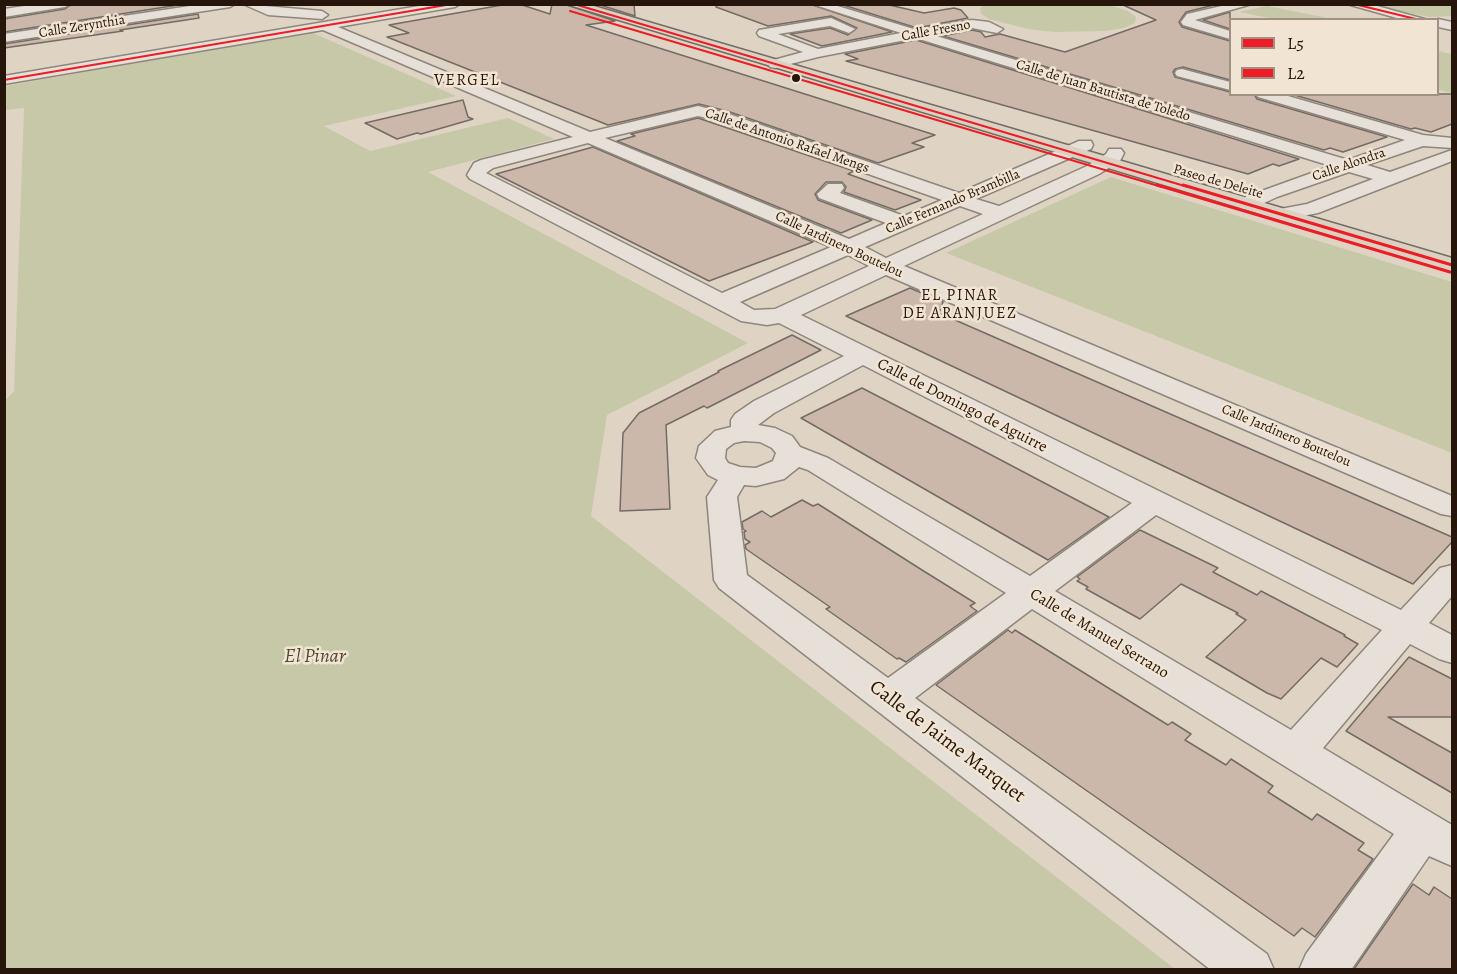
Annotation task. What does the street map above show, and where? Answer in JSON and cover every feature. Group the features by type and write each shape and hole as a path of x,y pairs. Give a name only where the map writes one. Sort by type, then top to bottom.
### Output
{"main road":[{"name":"Paseo de Deleite","path":"572,4 1257,200 1311,209 1452,250"},
{"name":"Paseo de Deleite","path":"603,4 785,64 821,48 1078,148"},
{"name":"Paseo de Deleite","path":"1257,200 1282,214 1452,265"}],"street":[{"path":"4,13 65,4"},
{"name":"Calle Zerynthia","path":"4,38 230,4"},
{"path":"248,4 268,11 334,15 421,4"},
{"path":"4,81 455,4"},
{"name":"Calle de Juan Bautista de Toledo","path":"817,4 1389,178"},
{"path":"1229,35 1187,22 1191,17 1247,4"},
{"path":"1352,4 1413,18"},
{"path":"1191,17 1229,26"},
{"path":"821,48 824,34 851,29 831,22 763,33 821,48 892,27"},
{"name":"Calle Fresno","path":"972,24 997,29 939,41 821,48 917,35 972,24"},
{"name":"Calle Jardinero Boutelou","path":"324,26 849,247 884,266 1452,507"},
{"path":"1182,73 1229,86"},
{"path":"1270,96 1452,148"},
{"name":"Calle de Antonio Rafael Mengs","path":"476,171 487,164 684,113 710,113 999,213"},
{"name":"Calle Alondra","path":"1257,200 1423,140 1452,143"},
{"name":"Calle Fernando Brambilla","path":"721,303 1078,148"},
{"name":"Calle Alondra","path":"1282,214 1311,209 1452,155"},
{"name":"Calle Fernando Brambilla","path":"782,315 1093,170 1110,158"},
{"name":"Calle de Domingo de Aguirre","path":"476,171 476,175 481,180 721,303 749,316 767,318 782,315 1452,650"},
{"path":"835,188 826,194 904,223"},
{"path":"790,453 786,465 774,473 756,477 735,476 718,469 710,458 713,446 725,437 744,433 745,420 764,407 862,356"},
{"name":"Calle de Manuel Serrano","path":"744,433 765,434 782,442 790,453 818,464 1438,838"},
{"name":"Calle de Jaime Marquet","path":"735,476 722,497 731,580 1250,969"},
{"path":"888,698 1153,502"},
{"path":"1296,752 1404,627 1452,576"},
{"path":"1323,969 1438,838"}],"green space":[{"path":"985,5 1109,5 1128,11 1136,17 1135,23 1124,28 1106,31 1054,32 1028,29 989,19 981,14 980,8"},
{"path":"1369,5 1452,5 1452,16 1429,17"},
{"path":"1267,6 1328,18 1269,18 1239,12"},
{"name":"El Pinar","path":"311,32 456,96 324,126 370,151 508,118 554,139 428,172 748,343 607,415 591,516 1175,969 5,969 4,402 14,391 24,108 5,110 5,86"},
{"path":"1439,51 1452,54 1452,93 1439,90"},
{"path":"1111,177 1452,282 1452,453 946,253"}],"building":[{"path":"72,4 185,4 4,32 4,19 65,9"},
{"path":"519,4 550,14 552,4 564,4 615,21 586,25 935,135 912,143 924,147 878,163 727,111 699,104 608,125 387,37 409,33 389,25"},
{"path":"597,4 634,4 635,16"},
{"path":"716,4 810,4 892,32 822,46 790,34 830,28 848,35 857,28 831,16 768,26 716,7"},
{"path":"840,4 885,4 924,13 954,8 961,10 968,18 917,28"},
{"path":"1121,4 1218,4 1186,12 1179,22 1182,27 1229,41 1229,80 1183,67 1175,69 1173,72 1175,77 1229,92 1229,96 1255,96 1257,99 1387,137 1343,152 1330,148 1324,150 943,36 972,30 981,32 985,37 1000,34 1065,52 1156,20"},
{"path":"1230,12 1229,29 1203,20"},
{"path":"198,14 199,18 4,48 4,44"},
{"path":"916,40 1299,159 1279,166 1273,164 1248,174 846,61 858,59 845,54"},
{"path":"1439,94 1452,94 1452,124 1431,132 1411,129 1298,96 1439,96"},
{"path":"463,100 468,117 473,119 421,134 397,139 365,123"},
{"path":"698,118 854,171 848,174 921,200 895,210 844,192 846,187 842,182 826,182 815,194 818,200 872,220 841,233 617,141 635,136 631,134"},
{"path":"593,147 813,242 709,281 496,174"},
{"path":"910,288 943,302 939,313 1452,537 1452,542 1413,584 846,316"},
{"path":"792,335 821,350 707,408 704,406 666,425 670,509 620,511 623,433 639,413"},
{"path":"862,388 1109,517 1048,560 801,418"},
{"path":"802,500 813,506 818,504 975,603 970,606 977,611 906,662 897,659 826,609 830,607 746,549 745,545 750,542 745,539 744,532 746,531 743,529 742,522 762,511 771,517"},
{"path":"1140,530 1218,568 1213,572 1257,595 1261,591 1358,644 1337,667 1321,658 1281,699 1267,693 1206,657 1246,620 1236,614 1238,613 1181,584 1140,619 1086,589 1088,587 1077,581 1080,579 1077,577"},
{"path":"1008,630 1012,633 1015,630 1168,725 1172,722 1191,734 1185,740 1226,765 1231,759 1273,786 1268,792 1312,820 1317,814 1364,843 1358,850 1373,859 1315,937 1302,928 1294,936 936,685"},
{"path":"1409,657 1452,679 1452,717 1388,717 1452,753 1452,793 1346,731"},
{"path":"1413,884 1429,895 1434,887 1452,899 1452,969 1354,969"}],"transit line":[{"name":"L5","path":"4,80 452,4"},
{"name":"L5","path":"574,4 1452,265"},
{"name":"L5","path":"1354,4 1412,18"},
{"name":"L2","path":"570,11 1450,272"}],"district":[{"name":"VERGEL","path":"467,81"},
{"name":"EL PINAR DE ARANJUEZ","path":"960,305"}]}
